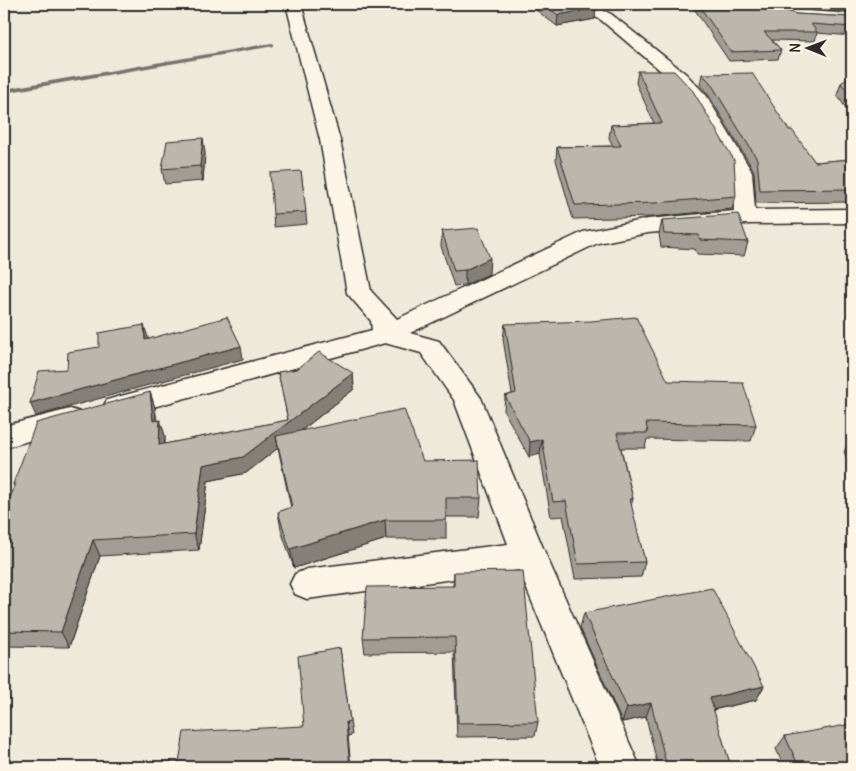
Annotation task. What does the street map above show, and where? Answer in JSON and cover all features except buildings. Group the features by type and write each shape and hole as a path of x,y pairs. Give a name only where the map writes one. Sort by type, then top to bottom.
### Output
{"street":[{"path":"293,4 330,140 359,293 384,319 385,335"},
{"path":"573,4 589,8 606,16 680,78 700,99 742,172 745,217"},
{"path":"776,4 782,12 794,15 852,19"},
{"path":"4,437 385,335 592,237 648,226 745,217 852,216"},
{"path":"385,335 430,347 467,398 528,555 620,767"},
{"path":"307,584 528,555"}],"waterway":[{"path":"4,91 272,45"}]}
